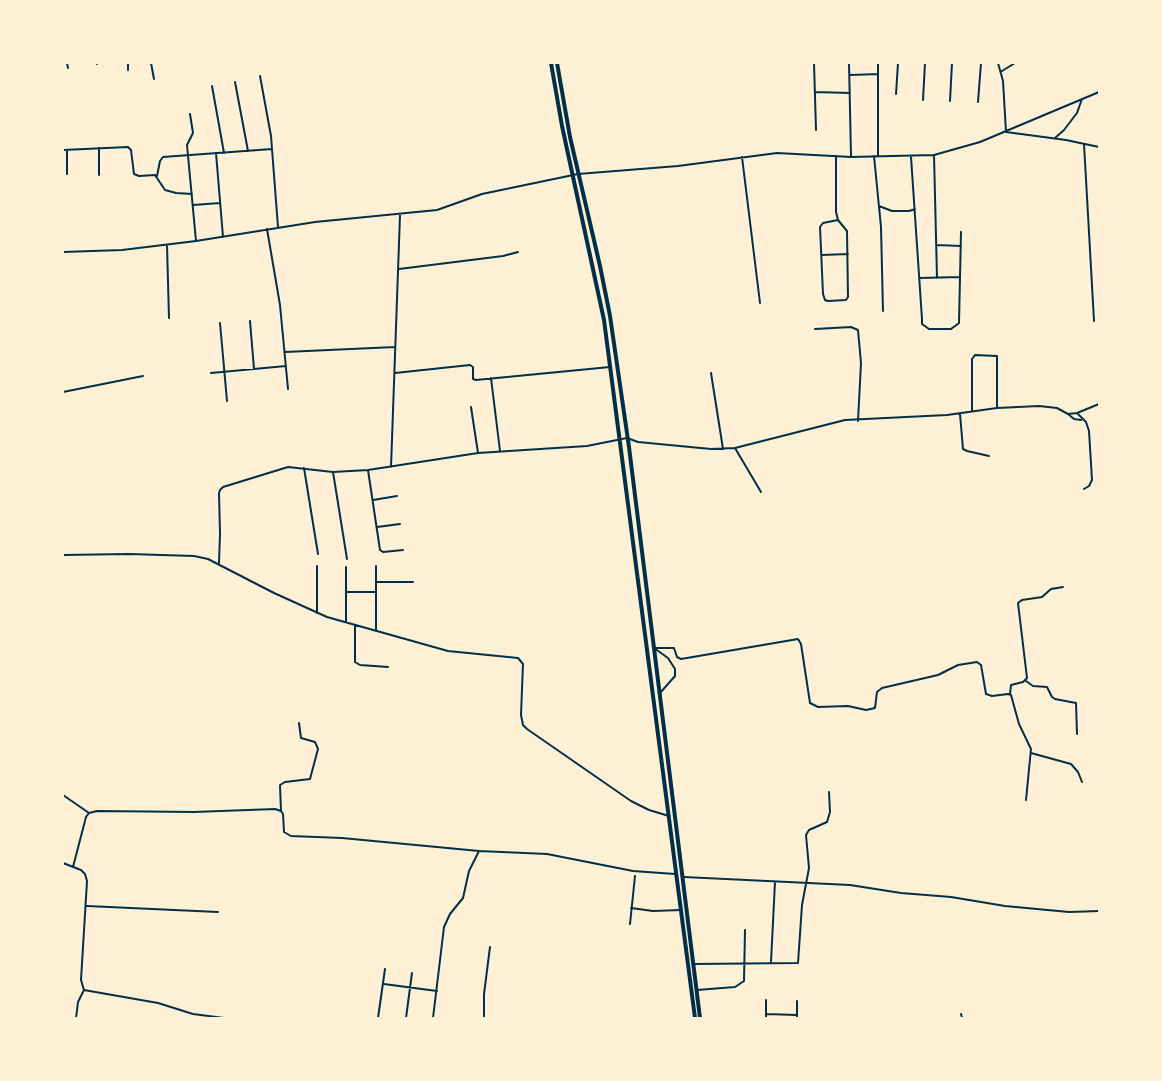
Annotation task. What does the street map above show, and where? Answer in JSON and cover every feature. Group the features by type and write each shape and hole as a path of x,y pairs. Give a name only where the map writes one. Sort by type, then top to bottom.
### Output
{"main road":[{"path":"551,63 597,280 620,438 695,1018"},
{"path":"557,63 575,175 602,277 627,438 700,1018"},
{"path":"677,883 683,879"}],"street":[{"path":"67,63 68,68"},
{"path":"128,63 128,70"},
{"path":"151,63 154,79"},
{"path":"814,63 816,130"},
{"path":"849,63 851,157"},
{"path":"878,63 878,156"},
{"path":"896,94 898,63"},
{"path":"923,100 925,63"},
{"path":"950,101 952,63"},
{"path":"978,102 981,63"},
{"path":"998,63 1001,71 1006,132"},
{"path":"1001,71 1015,63"},
{"path":"850,75 878,74"},
{"path":"260,76 272,149 278,227"},
{"path":"235,82 249,151"},
{"path":"212,86 224,153"},
{"path":"815,92 850,93"},
{"path":"63,252 95,252 167,245 278,227 436,210 482,194 575,175 678,166 777,153 851,157 911,157 934,154 955,150 1006,132 1099,92"},
{"path":"1055,138 1077,113 1082,98"},
{"path":"190,114 193,133 188,141 188,156 196,241"},
{"path":"1064,130 1066,140"},
{"path":"1006,132 1055,138 1099,147"},
{"path":"1084,144 1094,321"},
{"path":"66,174 65,150 128,147 131,150 134,174 158,176"},
{"path":"99,148 99,175"},
{"path":"192,194 176,194 165,190 158,176 161,158 272,149"},
{"path":"216,153 223,237"},
{"path":"934,154 937,278"},
{"path":"836,156 836,212 838,220 847,231 849,297 843,301 828,301 824,298 821,224 838,220"},
{"path":"874,156 879,206 883,311"},
{"path":"742,157 760,303"},
{"path":"911,157 922,324 929,329 951,329 958,323 961,232"},
{"path":"193,205 220,203"},
{"path":"879,206 892,211 915,209"},
{"path":"392,467 400,213"},
{"path":"267,229 280,305 288,389"},
{"path":"167,245 169,318"},
{"path":"937,245 961,246"},
{"path":"398,270 518,252"},
{"path":"822,255 848,254"},
{"path":"919,278 960,277"},
{"path":"250,321 254,369"},
{"path":"220,323 227,401"},
{"path":"815,328 851,327 858,330 861,363 858,421"},
{"path":"285,352 395,347"},
{"path":"972,411 972,359 975,355 995,355 999,359 997,408"},
{"path":"395,374 470,365 473,367 474,379 610,367"},
{"path":"211,373 286,366"},
{"path":"711,373 723,449"},
{"path":"63,392 143,376"},
{"path":"491,378 501,451"},
{"path":"1068,414 1077,413 1099,404"},
{"path":"219,563 218,498 220,490 281,469 304,468 333,472 368,470 478,453 586,446 620,438 638,442 735,448 833,422 960,414 997,408 1049,406 1074,419 1083,420"},
{"path":"471,407 478,453"},
{"path":"1077,413 1088,425 1092,475 1091,483 1084,489"},
{"path":"960,414 963,449 989,456"},
{"path":"735,448 761,492"},
{"path":"304,468 318,554"},
{"path":"368,470 380,551 403,549"},
{"path":"333,472 347,559"},
{"path":"373,500 397,496"},
{"path":"377,527 400,524"},
{"path":"63,555 194,556 219,563 317,613 448,651 520,659 523,664 521,715 527,729 631,801 669,816"},
{"path":"317,566 317,613"},
{"path":"376,566 376,631"},
{"path":"346,567 346,622"},
{"path":"376,582 413,582"},
{"path":"1026,681 1018,603 1022,600 1042,597 1051,589 1063,587"},
{"path":"346,592 376,592"},
{"path":"355,625 355,662 360,665 388,667"},
{"path":"654,648 674,648 677,657 681,660 798,639 801,644 808,700 813,706 818,707 848,706 872,710 876,706 879,690 930,677 958,665 974,662 981,665 986,694 992,696 1010,694"},
{"path":"654,648 668,658 675,669 675,676 660,694"},
{"path":"1026,800 1031,753 1010,694 1012,684 1026,681 1033,686 1047,687 1055,699 1076,703 1077,734"},
{"path":"299,723 301,738 315,742 318,749 310,779 285,782 280,785 284,832 291,836 547,854 633,871 675,874"},
{"path":"1031,753 1071,764 1078,772 1082,782"},
{"path":"694,964 795,963 799,961 802,905 810,861 806,835 809,830 827,822 830,812 829,792"},
{"path":"63,795 89,813 275,809 281,811"},
{"path":"73,867 89,813"},
{"path":"433,1018 446,920 463,898 472,864 479,851"},
{"path":"63,863 85,874 87,881 81,980 84,990 78,1002 76,1018"},
{"path":"630,924 635,876"},
{"path":"683,879 850,885 1043,910 1099,911"},
{"path":"771,962 776,882"},
{"path":"87,906 218,912"},
{"path":"631,908 653,911 681,910"},
{"path":"697,990 729,989 741,985 745,977 745,930"},
{"path":"484,1018 484,994 490,947"},
{"path":"378,1018 386,969"},
{"path":"406,1018 412,973"},
{"path":"384,984 437,991"},
{"path":"84,990 158,1003 192,1016 224,1018"},
{"path":"766,1000 766,1016 797,1016 798,1001"},
{"path":"961,1014 962,1018"}]}
